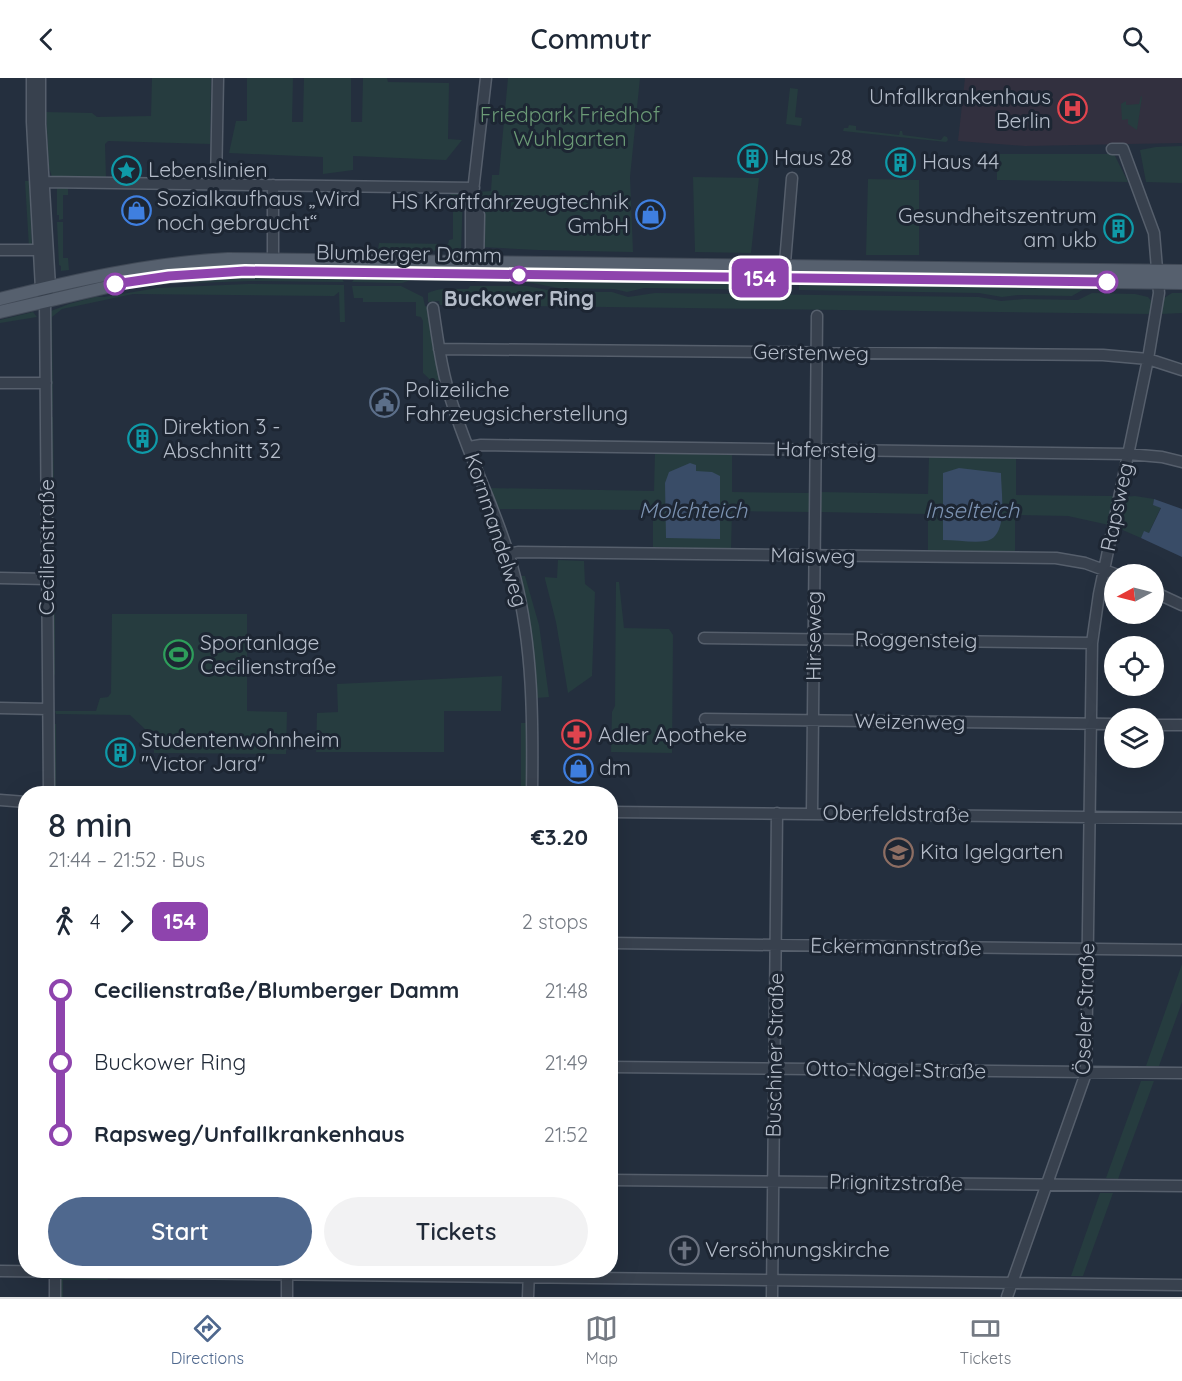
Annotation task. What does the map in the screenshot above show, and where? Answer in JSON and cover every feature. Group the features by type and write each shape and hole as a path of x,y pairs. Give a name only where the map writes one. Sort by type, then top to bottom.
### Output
{"main road":[{"name":"Blumberger Damm","path":"0,312 45,292 123,270 207,260 273,259 475,269"},
{"name":"Blumberger Damm","path":"0,299 142,279 253,271 475,269 784,272 1159,277 1182,283"},
{"name":"Blumberger Damm","path":"1159,277 1182,271"}],"street":[{"name":"Cecilienstraße","path":"32,78 32,122 45,292"},
{"name":"Cecilienstraße","path":"40,78 44,182 49,786"},
{"path":"216,184 218,78"},
{"path":"475,269 479,215 473,192 486,78"},
{"name":"Rapsweg","path":"1105,564 1148,360 1159,277 1154,233 1134,176 1123,149 1112,148"},
{"path":"784,272 792,178"},
{"path":"44,182 273,185 473,192"},
{"path":"273,185 273,259"},
{"path":"0,250 40,250"},
{"name":"Kornmandelweg","path":"433,308 439,349 451,400 508,554 523,611 533,700 532,786"},
{"name":"Hirseweg","path":"812,813 817,316"},
{"name":"Gerstenweg","path":"439,349 1097,355 1148,360 1182,370"},
{"path":"0,383 45,383"},
{"name":"Hafersteig","path":"469,447 475,445 1128,454 1162,457 1182,462"},
{"name":"Maisweg","path":"508,554 518,552 1056,558 1104,569"},
{"name":"Rapsweg","path":"1090,817 1092,643 1104,569"},
{"path":"0,578 47,579"},
{"path":"1164,597 1182,605"},
{"name":"Roggensteig","path":"704,638 1092,643"},
{"path":"0,708 48,709"},
{"name":"Weizenweg","path":"705,718 1104,724"},
{"path":"1164,725 1182,725"},
{"path":"0,800 18,801"},
{"name":"Oberfeldstraße","path":"618,812 1182,818"},
{"name":"Buschiner Straße","path":"772,1297 777,813"},
{"name":"Öseler Straße","path":"1007,1297 1086,1073 1090,817"},
{"name":"Eckermannstraße","path":"618,942 1182,950"},
{"name":"Otto-Nagel-Straße","path":"618,1067 1182,1073"},
{"name":"Prignitzstraße","path":"618,1180 1182,1186"},
{"path":"0,1271 18,1271"},
{"path":"618,1276 1182,1285"},
{"path":"55,1278 56,1297"},
{"path":"287,1278 287,1297"},
{"path":"528,1297 529,1278"}],"shaded area":[{"name":"Unfallkrankenhaus Berlin","path":"965,78 1182,78 1182,143 1025,146 958,141"}],"green space":[{"path":"152,78 211,78 210,144 108,141 105,144 106,177 52,177 49,167 46,112 92,113 97,117 151,116"},
{"path":"247,78 293,78 292,122 303,122 304,78 351,78 351,122 362,122 363,78 387,78 388,82 449,83 448,139 462,140 446,160 353,156 353,170 323,174 323,157 229,153 236,121 247,121"},
{"name":"Friedpark Friedhof Wuhlgarten","path":"508,78 640,78 630,177 633,252 482,247 477,192 491,191 492,175 499,175"},
{"path":"790,88 798,89 795,117 802,118 801,126 786,124"},
{"path":"1141,96 1137,130 1128,124 1128,119 1122,120 1121,104 1126,101 1126,105 1139,104"},
{"path":"849,125 856,126 856,130 899,135 902,131 903,135 941,140 944,136 948,140 946,142 843,131"},
{"path":"1182,146 1182,183 1146,182 1140,150"},
{"path":"997,154 1114,154 1128,182 997,180"},
{"path":"693,177 759,178 751,253 695,252"},
{"path":"868,179 919,180 919,255 866,255"},
{"path":"25,181 29,181 32,248 29,247"},
{"path":"57,187 68,187 68,195 63,195 63,219 59,220 59,215 57,215"},
{"path":"451,191 463,191 461,251 378,250 379,243 448,244 449,240 453,239 453,209 449,208"},
{"path":"57,222 63,222 63,258 68,258 69,270 61,271 59,265"},
{"path":"224,276 340,276 344,282 193,283 181,279"},
{"path":"357,276 417,278 402,283 352,282"},
{"path":"528,279 775,282 775,290 644,288 627,292 614,289 558,288 528,282"},
{"path":"799,282 1098,288 1084,289 1072,296 1002,297 979,293 799,290"},
{"path":"248,284 344,285 345,322 340,322 339,292 334,296 133,294 62,309 52,317 52,410 51,311 95,297 157,288"},
{"path":"352,286 401,286 423,297 425,306 430,308 444,387 440,389 423,373 423,321 421,317 416,316 416,302 363,302 363,298 354,298"},
{"path":"470,286 527,286 557,292 612,292 628,297 655,293 979,297 1001,301 1078,300 1092,293 1135,294 1148,297 1153,303 1151,314 440,305 439,301 428,302 428,293 433,291 468,289"},
{"path":"1172,293 1182,293 1182,313 1161,314 1164,298"},
{"path":"33,312 37,317 0,323 0,320"},
{"path":"53,417 54,500 51,497"},
{"path":"655,452 732,453 732,492 811,493 811,512 732,511 731,550 653,549 653,510 497,509 489,488 654,491"},
{"path":"929,456 1016,457 1016,495 1115,496 1109,525 1068,516 1015,515 1015,554 928,552 928,514 820,512 820,492 928,494"},
{"path":"1125,497 1154,499 1153,505 1161,507 1149,533 1144,532 1141,538 1118,528"},
{"path":"558,560 584,561 585,584 595,592 592,676 568,693 556,622 545,579 545,577 557,578"},
{"path":"520,576 525,576 539,625 549,697 537,698 530,627"},
{"path":"616,582 619,582 624,628 669,629 673,635 672,753 611,752 612,712 615,706"},
{"path":"55,595 55,675 52,673 52,597"},
{"name":"Sportanlage Cecilienstraße","path":"112,614 247,614 247,711 287,712 286,754 154,753 154,731 146,730 130,715 56,714 55,711 96,711 100,698 108,697 111,693"},
{"path":"502,676 501,711 444,711 444,752 316,752 317,713 338,712 337,684"},
{"path":"521,723 528,723 527,786 521,786"},
{"path":"53,724 56,724 56,786 54,786"},
{"path":"1182,964 1182,1002 1159,1066 1146,1066"},
{"path":"1141,1081 1154,1081 1118,1179 1106,1178"},
{"path":"1100,1193 1113,1193 1083,1276 1071,1276"},
{"path":"61,1278 108,1278 108,1280 63,1280 63,1297 58,1297"}],"water":[{"name":"Molchteich","path":"690,463 696,465 696,471 712,472 720,476 720,539 666,538 665,483 669,472"},
{"name":"Inselteich","path":"959,468 1001,473 1001,523 993,538 986,541 943,540 943,473"},
{"path":"1154,499 1182,509 1182,557 1141,538 1144,531 1149,533 1161,508 1153,505"}],"bus line":[{"name":"154","path":"115,284 169,276 245,271 1107,282"}],"place":[{"name":"Unfallkrankenhaus Berlin","path":"1072,109"},
{"name":"Haus 28","path":"753,158"},
{"name":"Haus 44","path":"901,162"},
{"name":"Lebenslinien","path":"127,170"},
{"name":"Sozialkaufhaus „Wird noch gebraucht“","path":"136,211"},
{"name":"HS Kraftfahrzeugtechnik GmbH","path":"650,214"},
{"name":"Gesundheitszentrum am ukb","path":"1118,228"},
{"name":"Buckower Ring","path":"519,275"},
{"name":"Polizeiliche Fahrzeugsicherstellung","path":"384,402"},
{"name":"Direktion 3 - Abschnitt 32","path":"142,439"},
{"name":"Sportanlage Cecilienstraße","path":"179,655"},
{"name":"Adler Apotheke","path":"577,735"},
{"name":"Studentenwohnheim \"Victor Jara\"","path":"120,752"},
{"name":"dm","path":"578,768"},
{"name":"Kita Igelgarten","path":"899,852"},
{"name":"Versöhnungskirche","path":"684,1250"}]}
